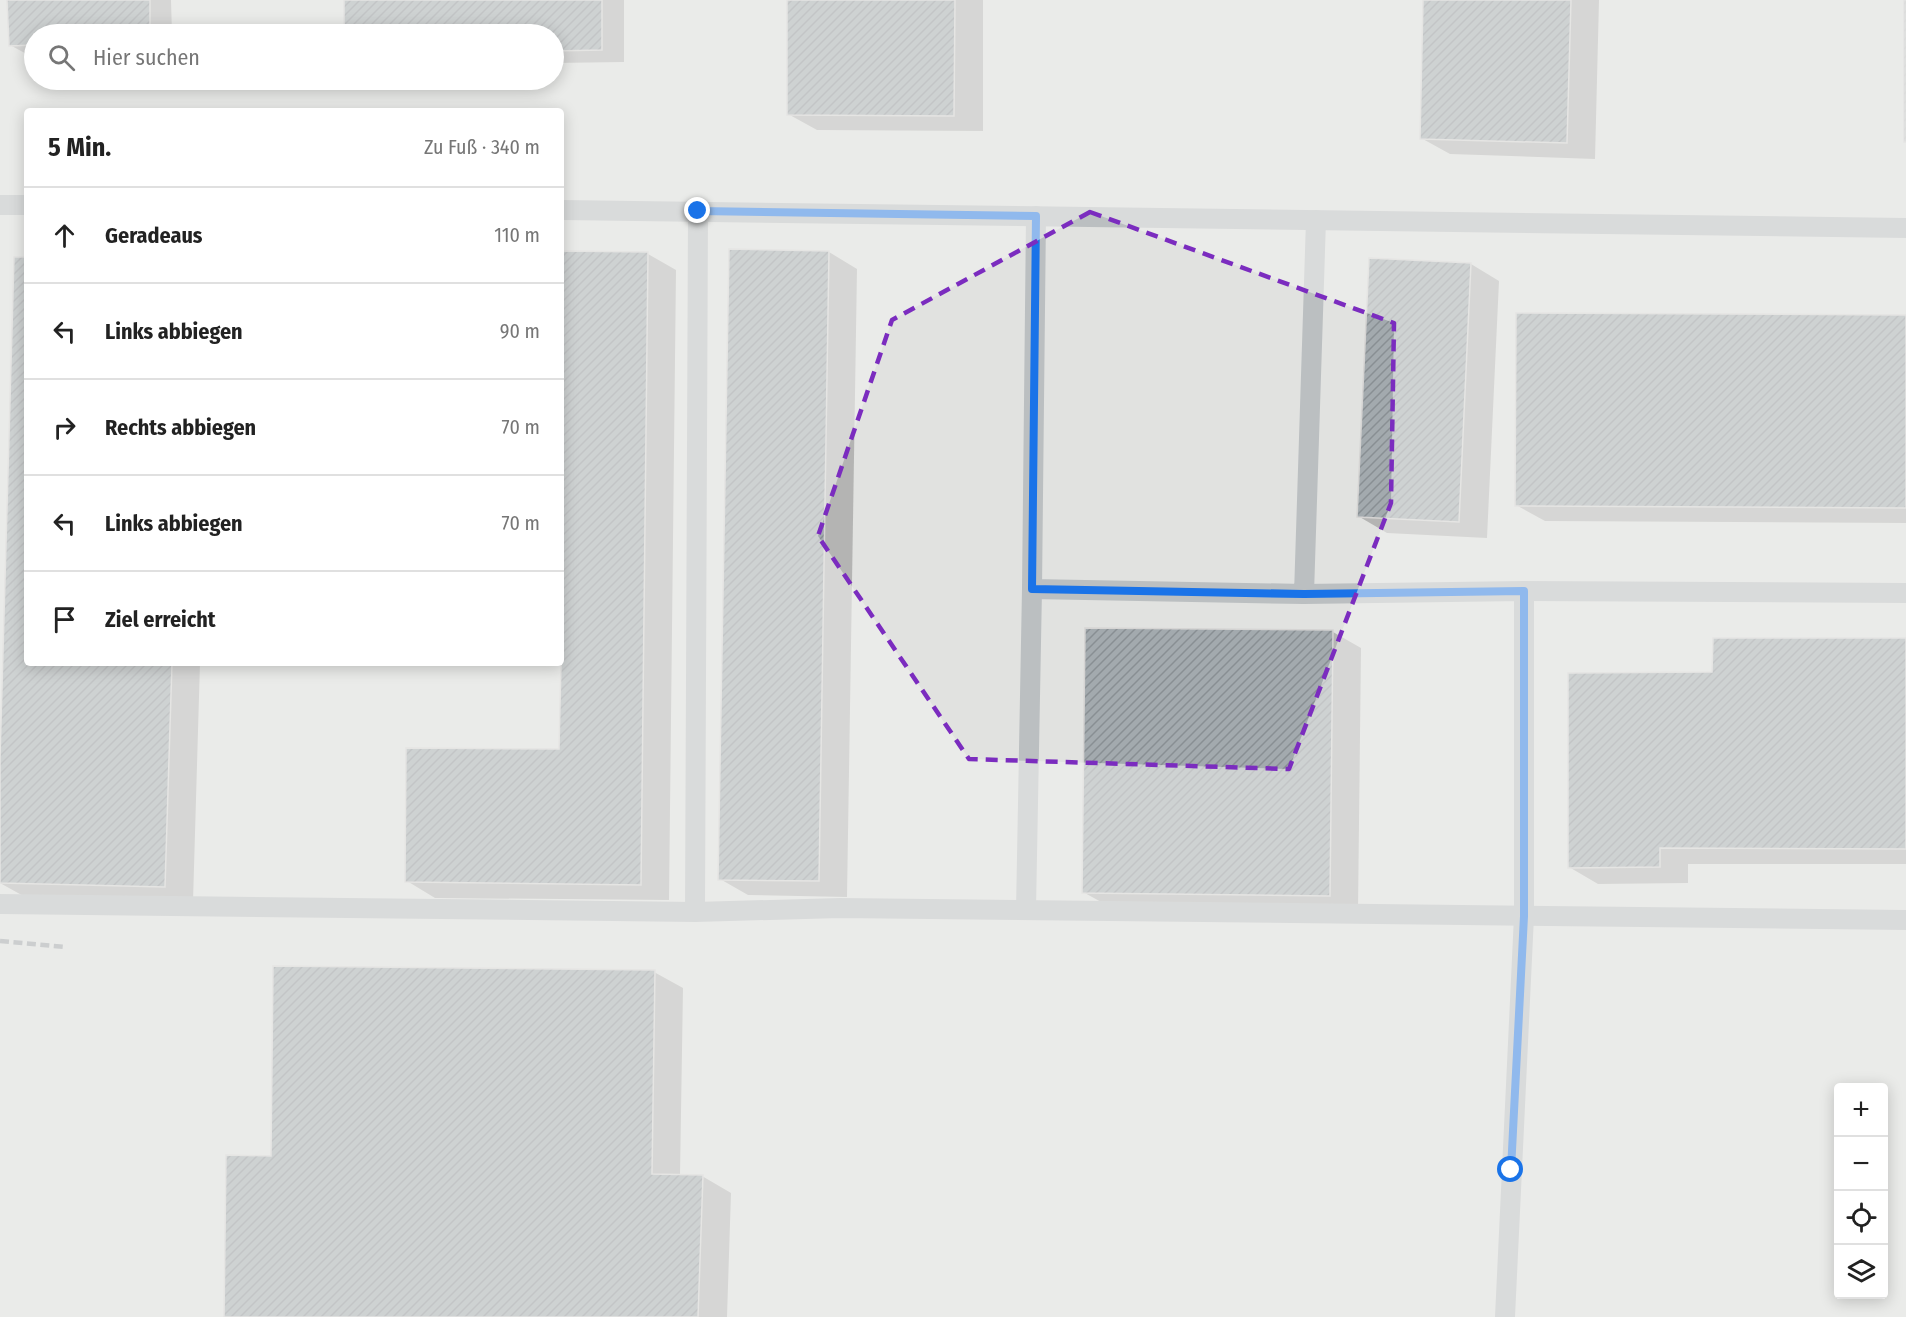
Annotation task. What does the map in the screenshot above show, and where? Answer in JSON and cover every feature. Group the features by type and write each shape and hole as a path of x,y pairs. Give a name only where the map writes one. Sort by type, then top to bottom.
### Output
{"lane":[{"path":"0,205 24,206"},
{"path":"564,210 1906,228"},
{"path":"695,912 698,211"},
{"path":"1026,910 1036,216"},
{"path":"1304,594 1316,220"},
{"path":"1032,589 1304,594 1524,591 1906,593"},
{"path":"1505,1317 1524,916 1524,591"},
{"path":"0,904 695,912 840,908 1906,920"}],"highlighted area":[{"path":"1090,212 1394,323 1391,503 1289,769 969,759 818,536 892,320"}],"shaded area":[{"path":"0,0 1906,0 1906,1317 0,1317"}],"building":[{"path":"7,0 150,0 150,24 24,24 24,45 9,46"},
{"path":"344,0 602,0 602,50 564,51 564,24 344,24"},
{"path":"787,0 955,0 954,116 787,115"},
{"path":"1423,0 1571,0 1567,143 1420,139"},
{"path":"1904,0 1906,0 1906,142 1904,142"},
{"path":"729,249 829,251 819,881 718,880"},
{"path":"564,251 648,252 641,885 405,882 406,748 559,749 561,666 564,666"},
{"path":"14,257 24,257 24,666 172,666 165,887 0,883 0,759"},
{"path":"1369,258 1471,263 1459,522 1357,517"},
{"path":"1516,313 1906,315 1906,508 1515,506"},
{"path":"1085,628 1333,630 1330,896 1082,893"},
{"path":"1713,638 1906,638 1906,849 1660,848 1660,867 1568,868 1568,673 1712,672"},
{"path":"273,966 655,970 652,1174 703,1175 698,1317 224,1317 226,1155 271,1156"}],"railway":[{"path":"0,941 65,947"}],"route":[{"path":"698,211 1036,216 1032,589 1304,594 1524,591 1524,916 1511,1170"}]}
